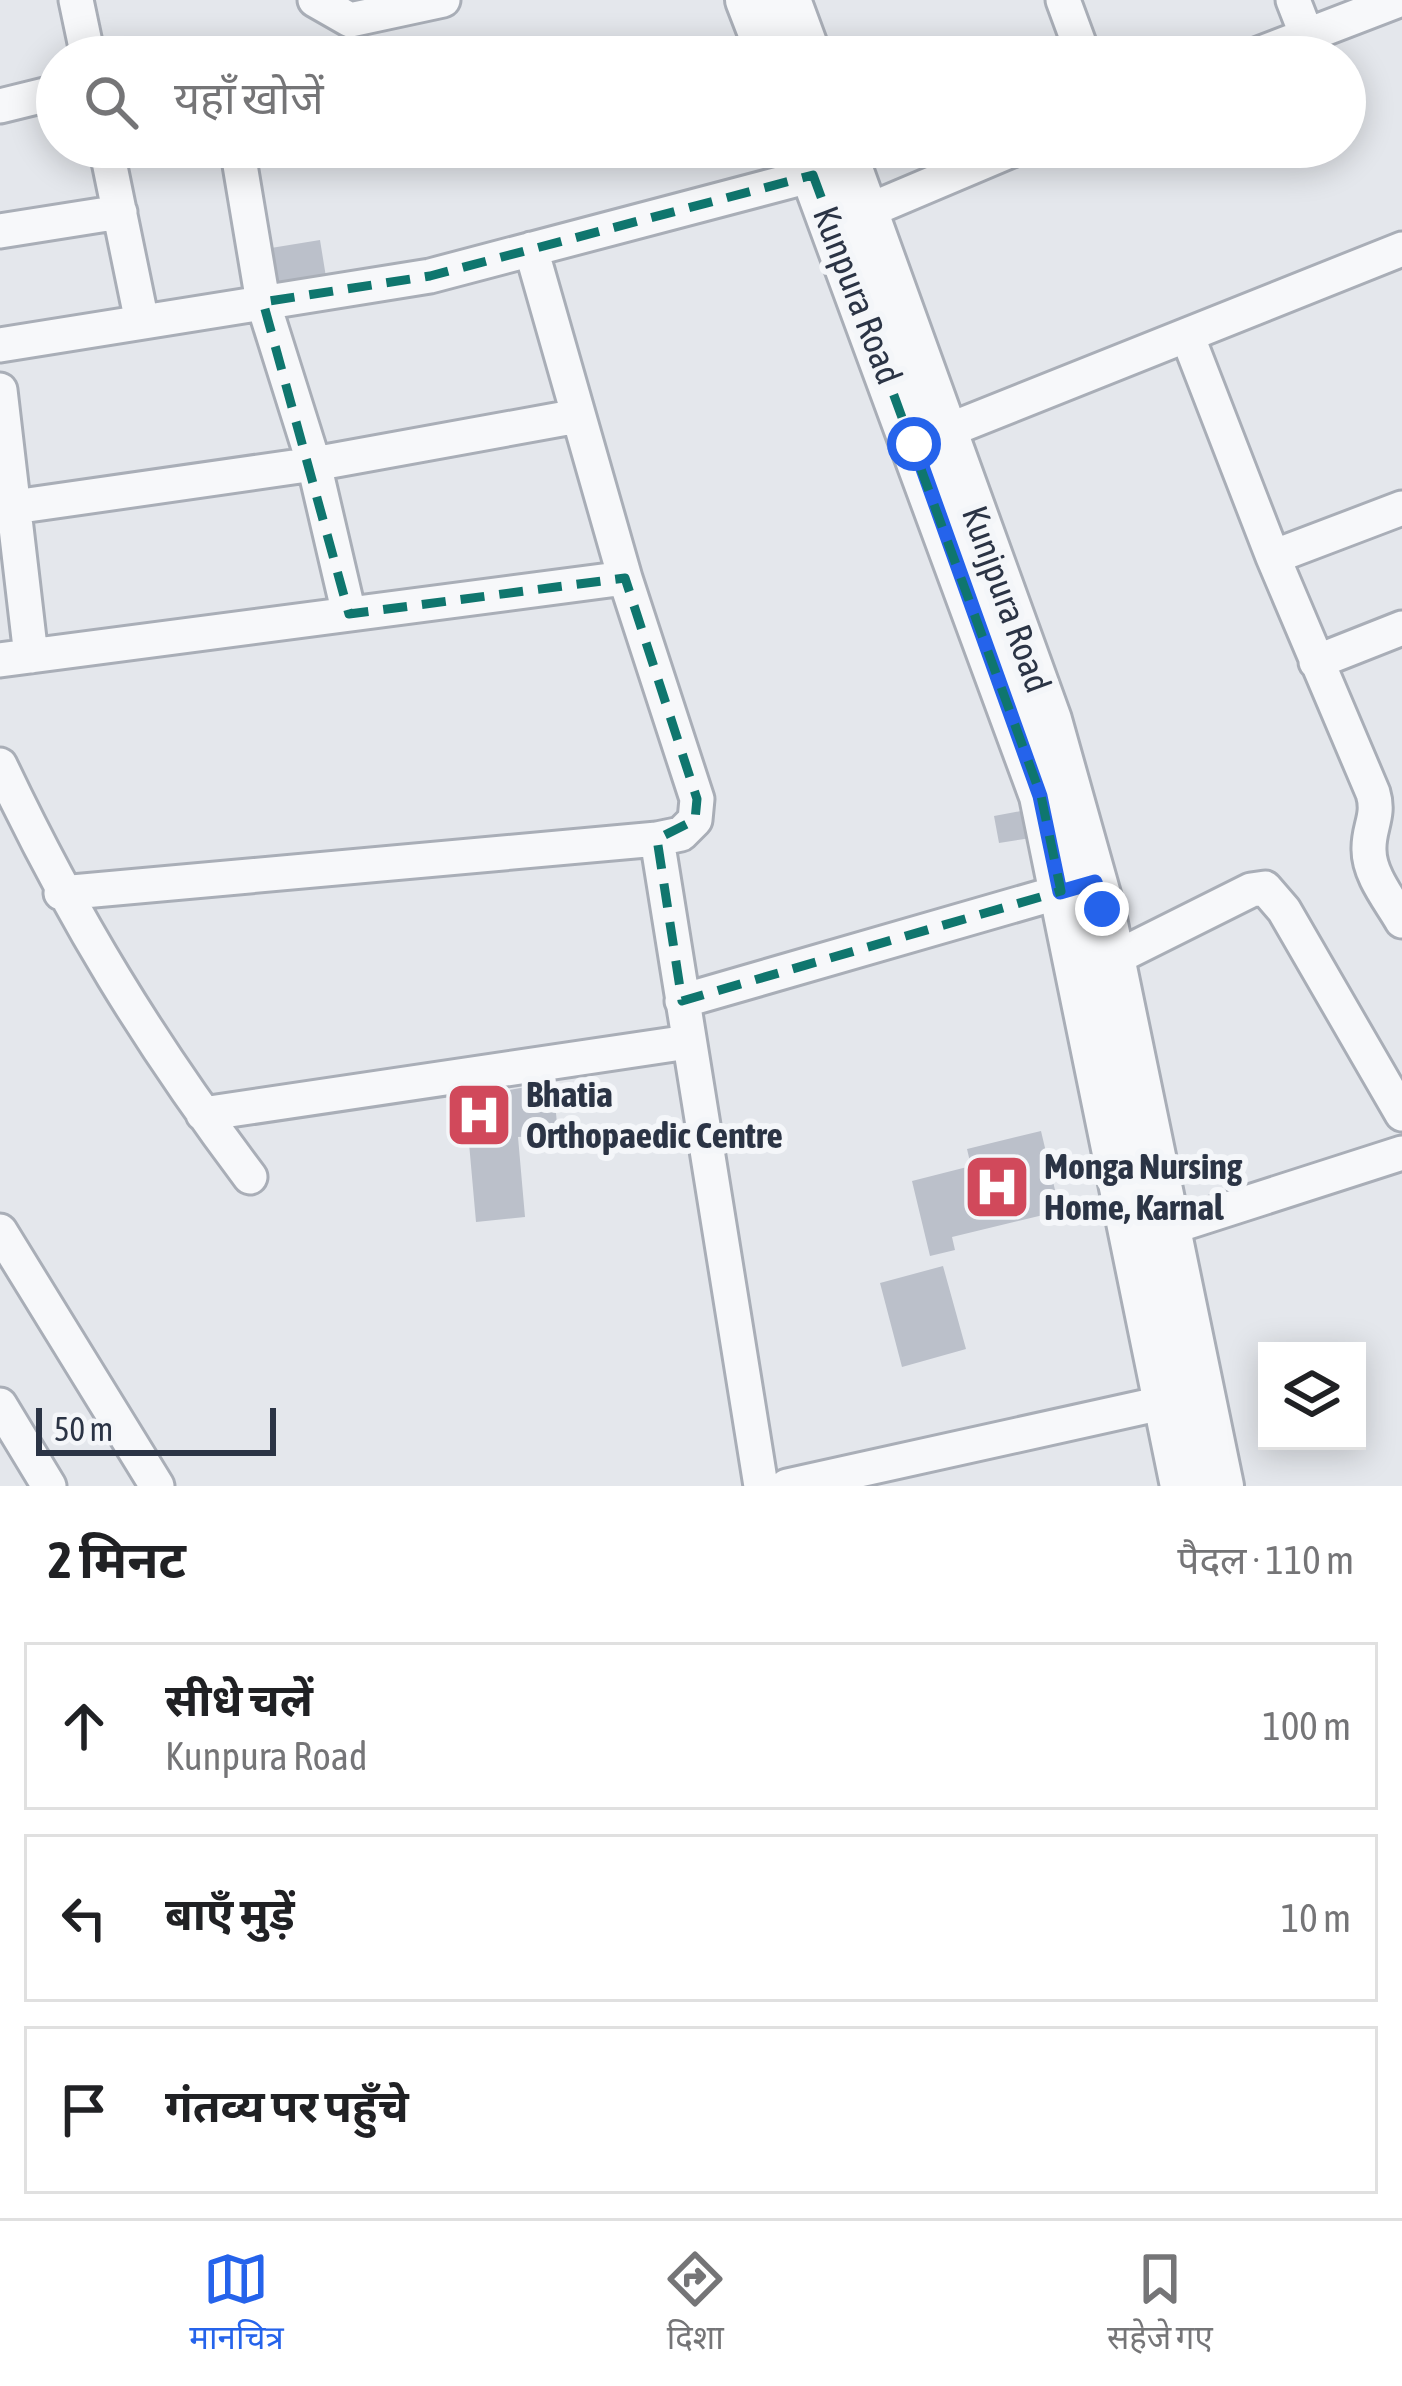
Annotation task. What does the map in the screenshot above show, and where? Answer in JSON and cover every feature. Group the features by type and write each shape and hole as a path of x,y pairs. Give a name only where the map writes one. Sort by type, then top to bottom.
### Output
{"street":[{"path":"76,0 84,36"},
{"path":"315,0 350,20 443,0"},
{"path":"747,0 761,36"},
{"path":"789,0 802,36"},
{"path":"1063,0 1076,36"},
{"path":"1294,0 1307,36 1399,0"},
{"path":"0,106 36,97"},
{"path":"111,168 142,322"},
{"path":"241,168 263,302 314,464 349,614"},
{"path":"0,345 430,275 797,168"},
{"name":"Kunjpura Road","path":"830,168 930,438 1050,720 1078,887 1113,959 1150,1234 1184,1399 1222,1486"},
{"path":"849,218 969,168"},
{"path":"0,230 120,212"},
{"path":"61,893 657,839 681,834 695,820 697,799 625,578 531,249"},
{"path":"930,438 1402,249"},
{"path":"1187,335 1372,793 1377,808 1369,852 1372,868 1402,921"},
{"path":"0,390 14,507 15,658 625,578"},
{"path":"14,507 314,464 578,416"},
{"path":"1273,557 1402,508"},
{"path":"1316,662 1402,628"},
{"path":"0,765 61,893 203,1114 250,1177"},
{"path":"657,839 761,1486"},
{"path":"682,1001 1078,887 1150,1234 1402,1153"},
{"path":"1113,959 1251,890 1265,888 1284,910 1402,1114"},
{"path":"203,1114 688,1042"},
{"path":"0,1231 157,1486"},
{"path":"787,1486 1184,1399 1182,1486"},
{"path":"0,1405 49,1486"}],"highlighted area":[{"path":"813,175 1041,796 1061,891 682,1001 657,839 695,820 697,799 625,578 349,614 263,302 430,276"}],"building":[{"path":"320,240 326,277 277,286 271,248"},
{"path":"1026,810 1031,838 999,843 994,816"},
{"path":"553,1082 558,1134 518,1137 525,1217 476,1222 465,1098"},
{"path":"1041,1131 1060,1211 952,1237 955,1250 930,1256 912,1181 971,1166 967,1149"},
{"path":"943,1266 966,1349 902,1367 880,1283"}],"place":[{"name":"Bhatia Orthopaedic Centre","path":"479,1115"},
{"name":"Monga Nursing Home, Karnal","path":"997,1187"}],"route":[{"path":"914,444 1040,796 1060,892 1095,882 1102,909"}]}
